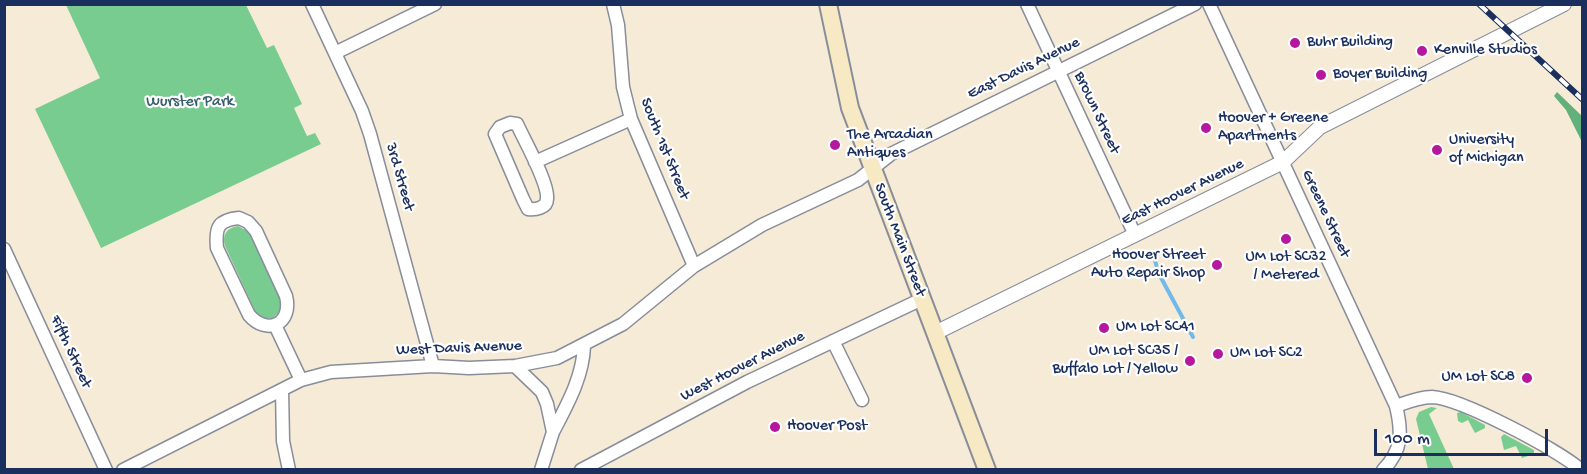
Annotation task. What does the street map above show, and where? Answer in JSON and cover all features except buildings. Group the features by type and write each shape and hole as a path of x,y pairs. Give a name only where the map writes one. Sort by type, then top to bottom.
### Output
{"main road":[{"name":"South Main Street","path":"828,4 848,100 987,470"}],"street":[{"name":"3rd Street","path":"312,4 362,111 370,134 434,366"},
{"path":"335,53 435,4"},
{"name":"South 1st Street","path":"613,4 618,25 623,87 631,119 694,266"},
{"name":"Brown Street","path":"1027,4 1135,235"},
{"name":"East Davis Avenue","path":"872,169 891,154 1195,4"},
{"name":"Greene Street","path":"1209,4 1396,406 1402,432 1400,444 1392,460 1383,470"},
{"name":"East Hoover Avenue","path":"935,333 1283,162 1320,127 1564,4"},
{"path":"535,162 631,119"},
{"path":"510,123 517,124 535,162 548,199 545,205 536,210 528,209 498,144 495,134 500,127 510,123"},
{"name":"West Davis Avenue","path":"123,470 301,380 331,372 434,366 469,368 515,366 557,358 623,324 694,266 762,225 858,180 872,169"},
{"path":"239,218 248,222 256,231 276,274 289,307 286,317 275,325 265,326 255,322 249,315 217,248 216,236 219,226 227,219 239,218"},
{"name":"Fifth Street","path":"4,249 106,470"},
{"name":"West Hoover Avenue","path":"580,470 747,382 922,299"},
{"path":"275,325 301,380"},
{"path":"833,341 862,400"},
{"path":"541,470 553,432 576,383 584,346"},
{"path":"515,366 542,392 548,404 553,432"},
{"path":"282,390 283,441 289,470"},
{"path":"1396,406 1431,397 1462,404 1554,450 1581,470"}],"green space":[{"name":"Wurster Park","path":"66,5 246,5 267,48 274,45 302,104 294,108 307,136 315,133 321,144 101,248 35,109 100,78"},
{"path":"1557,92 1582,116 1582,142 1566,110 1554,96"},
{"path":"238,226 249,232 280,299 280,311 273,318 263,318 257,315 225,246 226,233 230,228"},
{"path":"1431,407 1437,408 1429,414 1454,469 1428,469 1416,419 1419,412"},
{"path":"1461,412 1485,425 1485,428 1475,433 1468,420 1462,423 1458,421 1457,413"},
{"path":"1504,434 1534,450 1534,454 1522,458 1516,446 1504,450 1501,437"}],"waterway":[{"path":"1153,254 1159,274 1193,337"}],"railway":[{"path":"1479,4 1582,99"}],"place":[{"name":"Buhr Building","path":"1295,43"},
{"name":"Kenville Studios","path":"1422,51"},
{"name":"Boyer Building","path":"1321,75"},
{"name":"Hoover + Greene Apartments","path":"1206,128"},
{"name":"The Arcadian Antiques","path":"835,145"},
{"name":"University of Michigan","path":"1437,150"},
{"name":"UM Lot SC32 / Metered","path":"1286,239"},
{"name":"Hoover Street Auto Repair Shop","path":"1217,265"},
{"name":"UM Lot SC41","path":"1104,328"},
{"name":"UM Lot SC2","path":"1218,354"},
{"name":"UM Lot SC35 / Buffalo Lot / Yellow","path":"1190,361"},
{"name":"UM Lot SC8","path":"1527,378"},
{"name":"Hoover Post","path":"775,427"}]}
